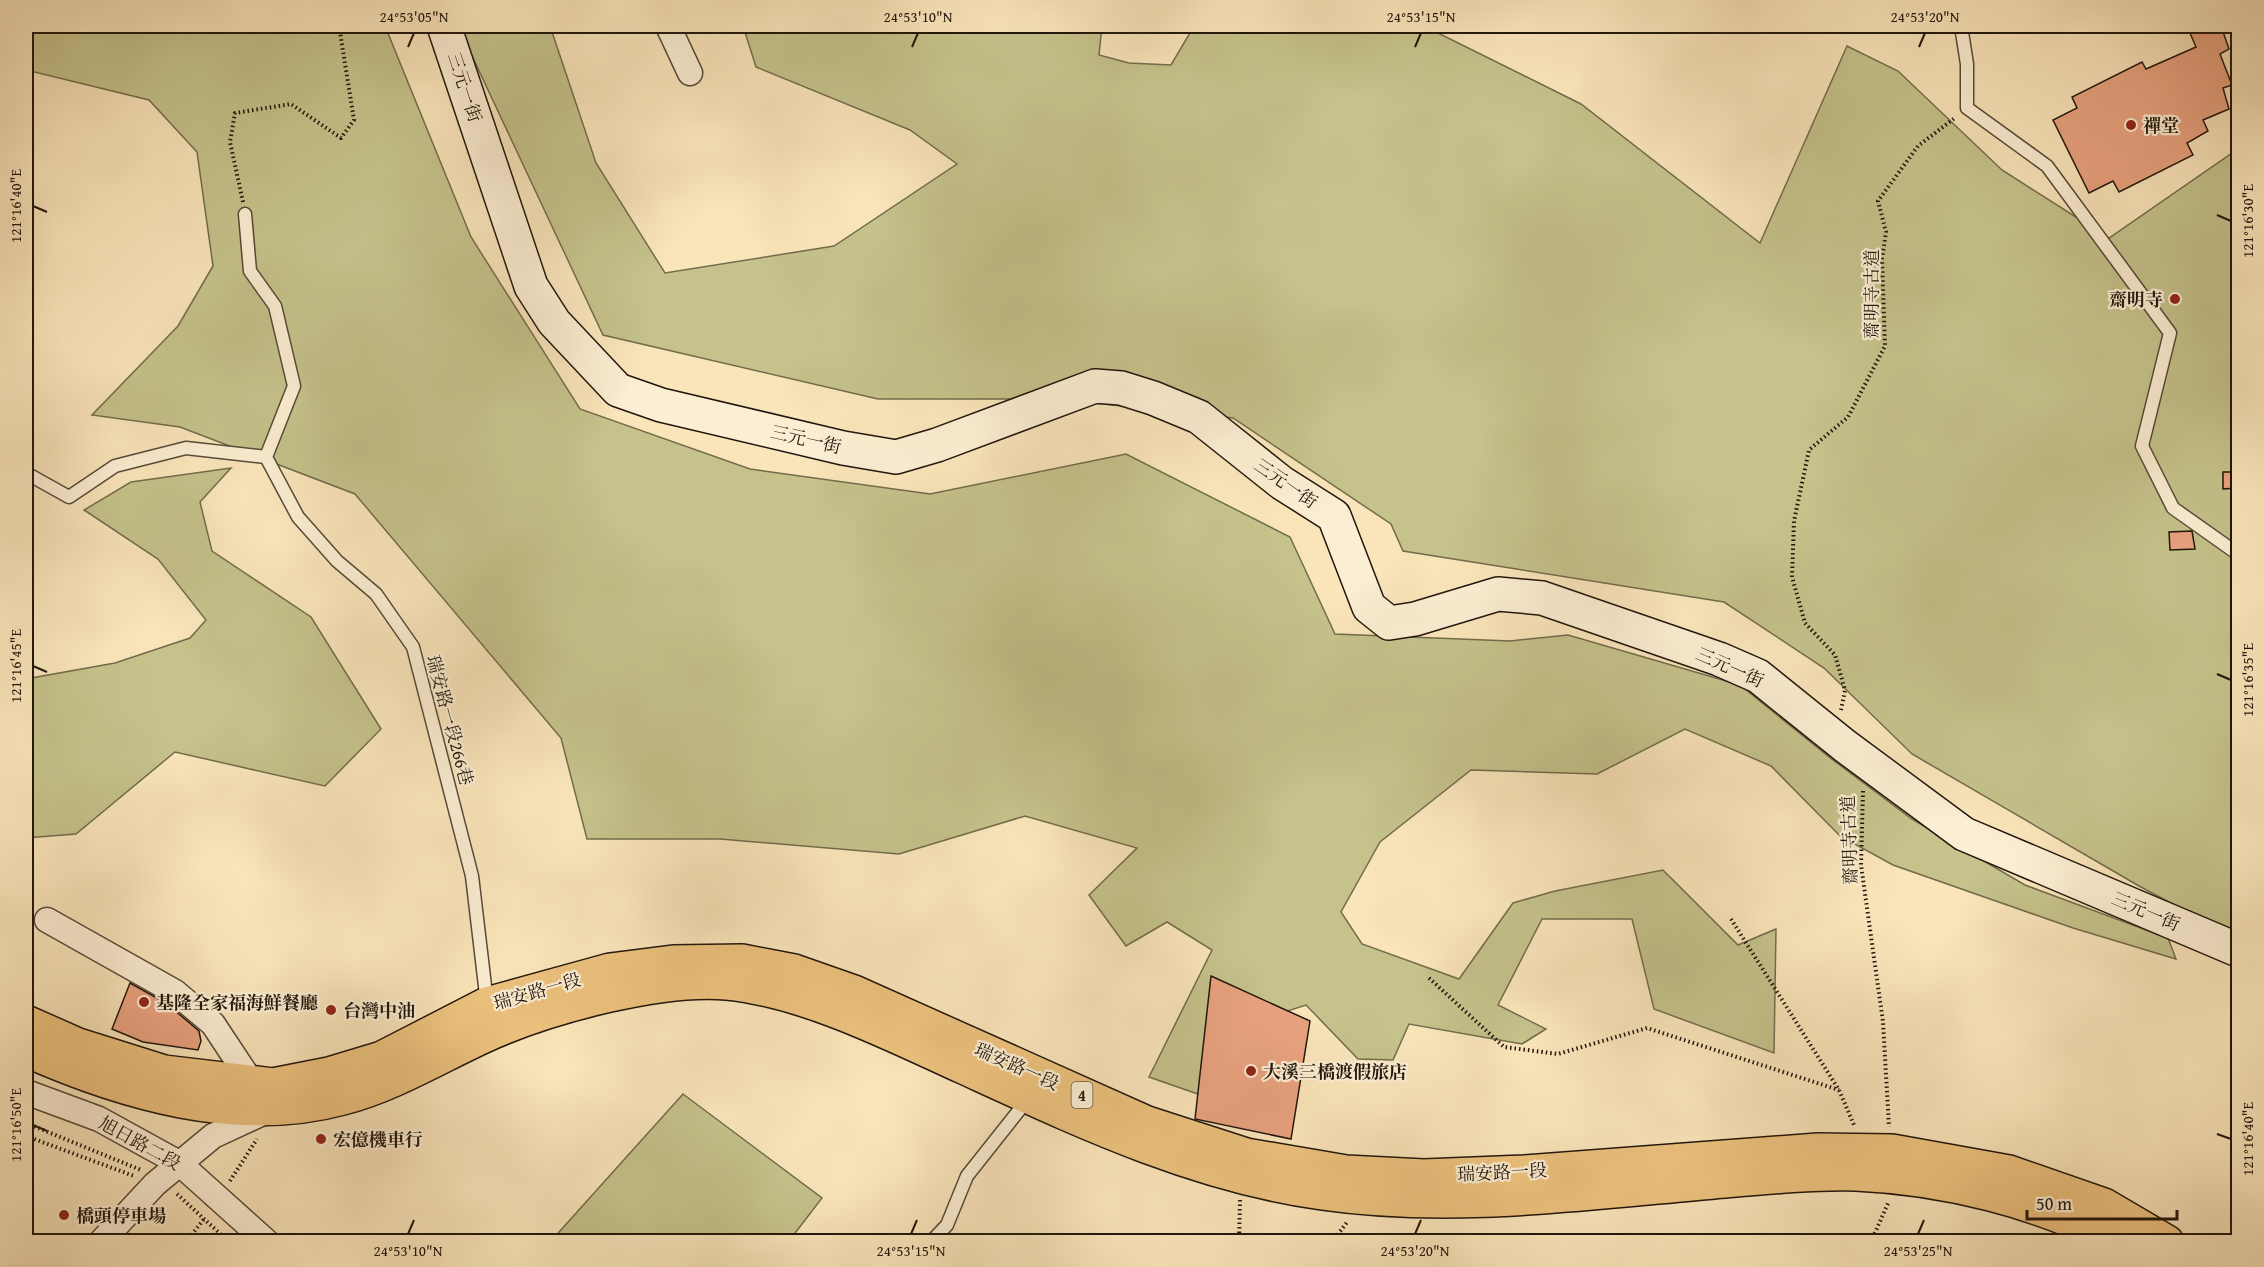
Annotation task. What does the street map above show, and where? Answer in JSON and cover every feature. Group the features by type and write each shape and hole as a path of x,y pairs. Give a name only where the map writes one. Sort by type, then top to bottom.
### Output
{"main road":[{"name":"瑞安路一段","path":"26,1050 131,1090 209,1106 257,1096 382,1058 487,1004 610,970 673,962 742,961 794,971 854,992 1033,1086 1133,1143 1240,1179 1322,1194 1403,1202 1513,1199 1754,1179 1852,1174 1885,1160 2086,1226 2118,1242"},
{"name":"瑞安路一段","path":"26,1022 78,1045 164,1072 257,1096 341,1099 392,1082 497,1030 601,997 666,986 724,983 777,994 831,1011 915,1045 1033,1086 1246,1155 1346,1172 1424,1176 1524,1172 1818,1150 1885,1160 2009,1172 2104,1205 2167,1242"}],"street":[{"name":"三元一街","path":"444,26 531,286 554,322 618,390 661,405 843,448 896,457 937,445 1095,386 1121,388 1153,398 1199,417 1282,483 1334,516 1369,607 1389,623 1415,619 1498,594 1542,598 1719,659 1758,676 1845,746 1964,834 2238,950"},
{"path":"668,26 690,73"},
{"path":"47,920 176,992 213,1024 257,1096 155,1184 101,1242"},
{"name":"旭日路二段","path":"26,1092 99,1119 179,1163 267,1242"}],"lane":[{"path":"1961,26 1967,64 1967,108 2047,166 2170,333 2142,446 2173,508 2238,554"},
{"path":"26,473 69,497 115,466 186,448 266,457 294,386 276,306 250,271 245,214"},
{"name":"瑞安路一段266巷","path":"266,457 298,517 336,561 376,594 412,647 472,876 487,1004"},
{"path":"931,1242 947,1225 967,1176 1033,1086"}],"path":[{"path":"245,214 230,142 235,113 291,104 341,138 354,120 339,26"},
{"name":"齋明寺古道","path":"1845,746 1840,709 1845,690 1835,655 1805,623 1792,578 1794,521 1800,483 1809,450 1848,417 1885,346 1882,259 1886,232 1878,201 1918,146 1967,108"},
{"name":"齋明寺古道","path":"1860,784 1864,793 1861,865 1883,1022 1885,1160"},
{"path":"1731,919 1885,1160 1871,1242"},
{"path":"1429,978 1504,1047 1558,1054 1647,1028 1839,1090"},
{"path":"26,1136 155,1184"},
{"path":"1239,1242 1240,1179"}],"shaded area":[{"path":"26,26 385,26 471,237 580,409 750,469 930,494 1126,454 1290,537 1335,634 1510,641 1568,635 1740,685 1829,757 1912,819 2025,885 2168,938 2176,959 2073,928 1893,865 1840,836 1771,766 1685,729 1597,774 1471,770 1380,842 1341,912 1362,944 1459,979 1513,903 1555,891 1663,870 1738,945 1776,929 1774,1053 1654,1009 1632,919 1542,919 1498,1005 1546,1029 1522,1044 1409,1024 1393,1060 1358,1059 1306,1005 1281,1013 1258,1115 1149,1077 1212,950 1167,922 1126,946 1089,895 1137,848 1025,816 899,854 720,839 587,839 561,738 355,494 180,427 92,415 178,326 213,266 197,152 149,100 26,70"},
{"path":"458,26 550,26 596,163 665,273 834,246 957,164 910,130 756,67 743,26 1102,26 1099,55 1129,63 1171,65 1194,26 1394,26 1434,31 1581,104 1760,243 1847,46 1898,71 2002,170 2109,238 2238,149 2238,939 2139,886 1912,754 1824,668 1724,602 1403,551 1391,524 1233,418 1057,399 878,399 603,335"},
{"path":"231,468 200,502 212,551 311,617 381,729 325,786 175,752 76,834 26,838 26,679 115,663 190,638 206,620 158,559 84,510 131,482"},
{"path":"683,1094 822,1198 789,1241 551,1241"}],"building":[{"name":"禪堂","path":"2187,26 2221,26 2229,49 2220,54 2232,85 2223,88 2229,109 2203,120 2208,131 2187,143 2193,155 2119,192 2113,181 2089,193 2053,120 2077,108 2072,97 2142,62 2146,69 2196,47"},
{"path":"2223,472 2238,472 2238,488 2223,489"},
{"path":"2192,531 2195,549 2170,550 2169,532"},
{"name":"大溪三橋渡假旅店","path":"1211,976 1310,1021 1291,1139 1195,1119"},
{"name":"基隆全家福海鮮餐廳","path":"130,983 166,1003 199,1031 201,1041 198,1050 143,1042 112,1029"}],"place":[{"name":"禪堂","path":"2131,125"},
{"name":"齋明寺","path":"2175,299"},
{"name":"基隆全家福海鮮餐廳","path":"144,1002"},
{"name":"台灣中油","path":"331,1010"},
{"name":"大溪三橋渡假旅店","path":"1251,1071"},
{"name":"宏億機車行","path":"321,1139"},
{"name":"橋頭停車場","path":"64,1215"}]}
